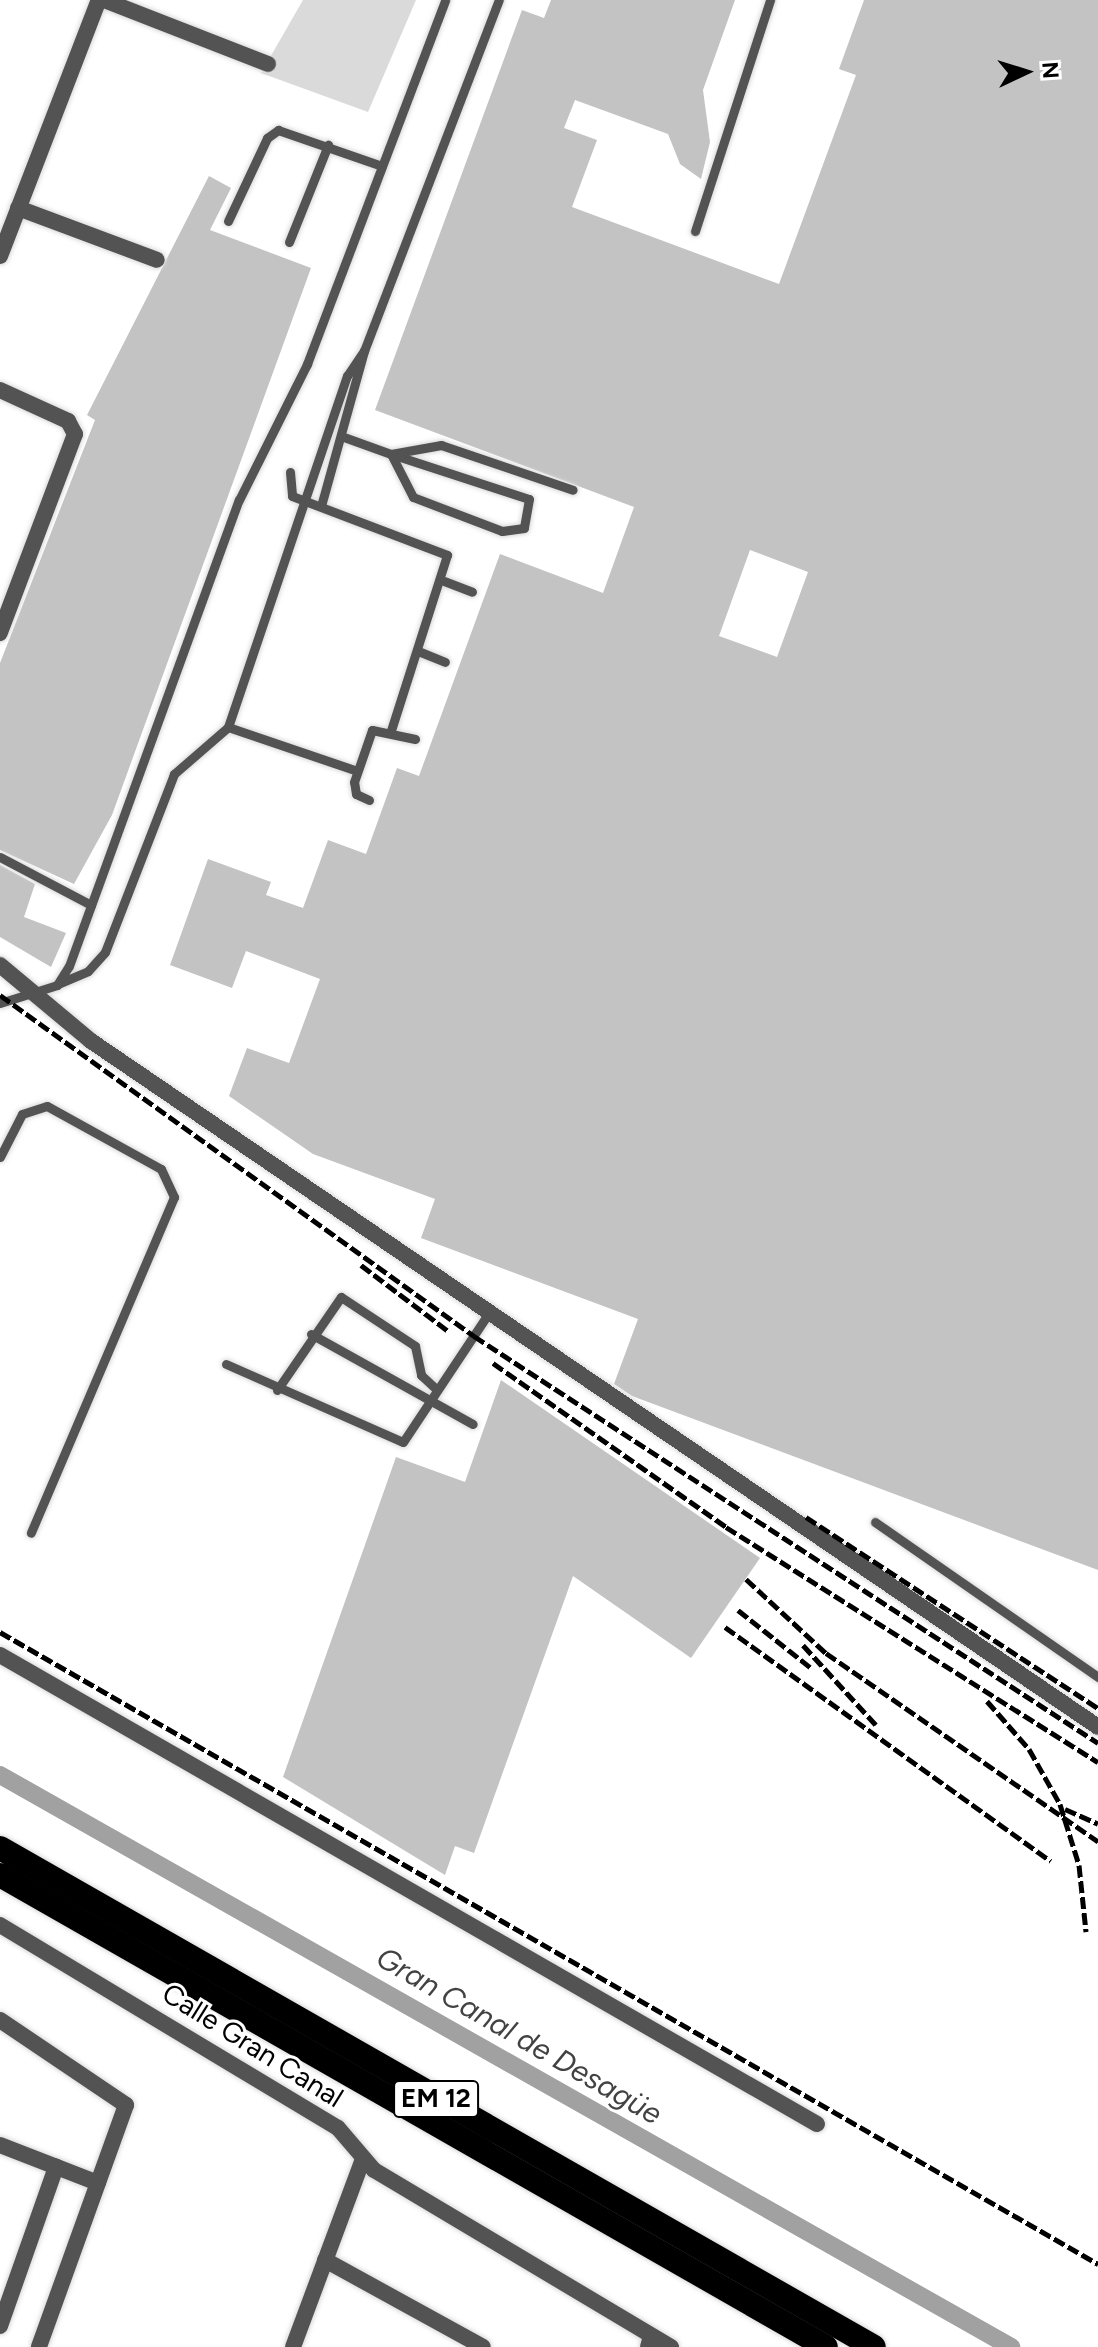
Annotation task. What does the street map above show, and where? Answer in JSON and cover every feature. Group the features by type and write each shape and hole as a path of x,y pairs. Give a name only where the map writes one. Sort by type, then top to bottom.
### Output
{"highway":[{"name":"EM 12","path":"0,1848 874,2347"},
{"name":"EM 12","path":"0,1875 826,2347"}],"street":[{"path":"0,256 102,0 268,64"},
{"path":"18,208 157,260"},
{"path":"0,390 74,429 0,633"},
{"path":"0,965 91,1041 491,1309 1098,1727"},
{"path":"0,1655 817,2124"},
{"name":"Calle Gran Canal","path":"0,1925 338,2128 362,2161 650,2341 671,2347"},
{"path":"0,2020 126,2105 39,2347"},
{"path":"0,2145 98,2183"},
{"path":"293,2347 362,2161"},
{"path":"0,2324 56,2167"},
{"path":"325,2260 483,2347"}],"lane":[{"path":"57,985 91,905 239,500 307,364 445,0"},
{"path":"321,506 364,351 499,0"},
{"path":"695,231 770,0"},
{"path":"228,221 272,132 328,145 382,166"},
{"path":"289,242 328,145"},
{"path":"0,1003 57,985 98,963 174,774 228,727 347,376 364,351"},
{"path":"341,436 529,499 527,525 502,531 413,497 391,454"},
{"path":"391,454 441,445 573,490"},
{"path":"290,472 287,491 303,501 439,547 449,560 391,731"},
{"path":"444,581 472,592"},
{"path":"418,651 445,662"},
{"path":"228,727 357,771"},
{"path":"369,800 354,791 357,771 372,730 391,731 415,739"},
{"path":"0,857 91,905"},
{"path":"0,1157 22,1114 47,1106 161,1169 174,1197 31,1533"},
{"path":"277,1390 332,1302 345,1298 415,1346 421,1375 436,1389"},
{"path":"226,1364 277,1390 399,1442 410,1439 436,1389 491,1309"},
{"path":"311,1334 428,1403 473,1424"},
{"path":"875,1522 1098,1677"}],"shaded area":[{"path":"303,0 416,0 368,112 261,73"}],"building":[{"path":"551,0 735,0 703,90 710,142 701,179 680,164 668,134 575,100 564,128 597,140 572,207 779,284 856,75 839,69 864,0 1098,0 1098,1570 632,1396 614,1384 638,1319 421,1238 435,1199 313,1154 229,1096 247,1048 289,1063 320,979 246,951 232,988 170,965 208,859 271,882 266,895 303,908 328,840 366,854 397,768 419,776 500,554 603,593 634,507 375,410 522,10 544,18","holes":["750,550 808,572 777,657 719,636"]},
{"path":"209,176 231,188 210,230 311,268 112,815 74,884 0,850 0,663 95,420 87,415"},
{"path":"0,865 35,884 24,917 66,933 51,967 0,937"},
{"path":"501,1380 760,1558 691,1658 573,1576 474,1853 455,1846 445,1875 283,1777 396,1457 465,1482"}],"waterway":[{"name":"Gran Canal de Desagüe","path":"0,1775 1011,2347"}],"railway":[{"path":"0,995 474,1336 1098,1743"},
{"path":"361,1265 447,1330"},
{"path":"493,1363 726,1527 1098,1762"},
{"path":"806,1517 1098,1708"},
{"path":"746,1579 826,1653 1098,1841"},
{"path":"738,1610 810,1667"},
{"path":"725,1627 1051,1861"},
{"path":"0,1632 1098,2264"},
{"path":"803,1645 876,1725"},
{"path":"987,1701 1029,1749 1060,1804 1079,1865 1086,1932"},
{"path":"1065,1809 1098,1824"}]}
